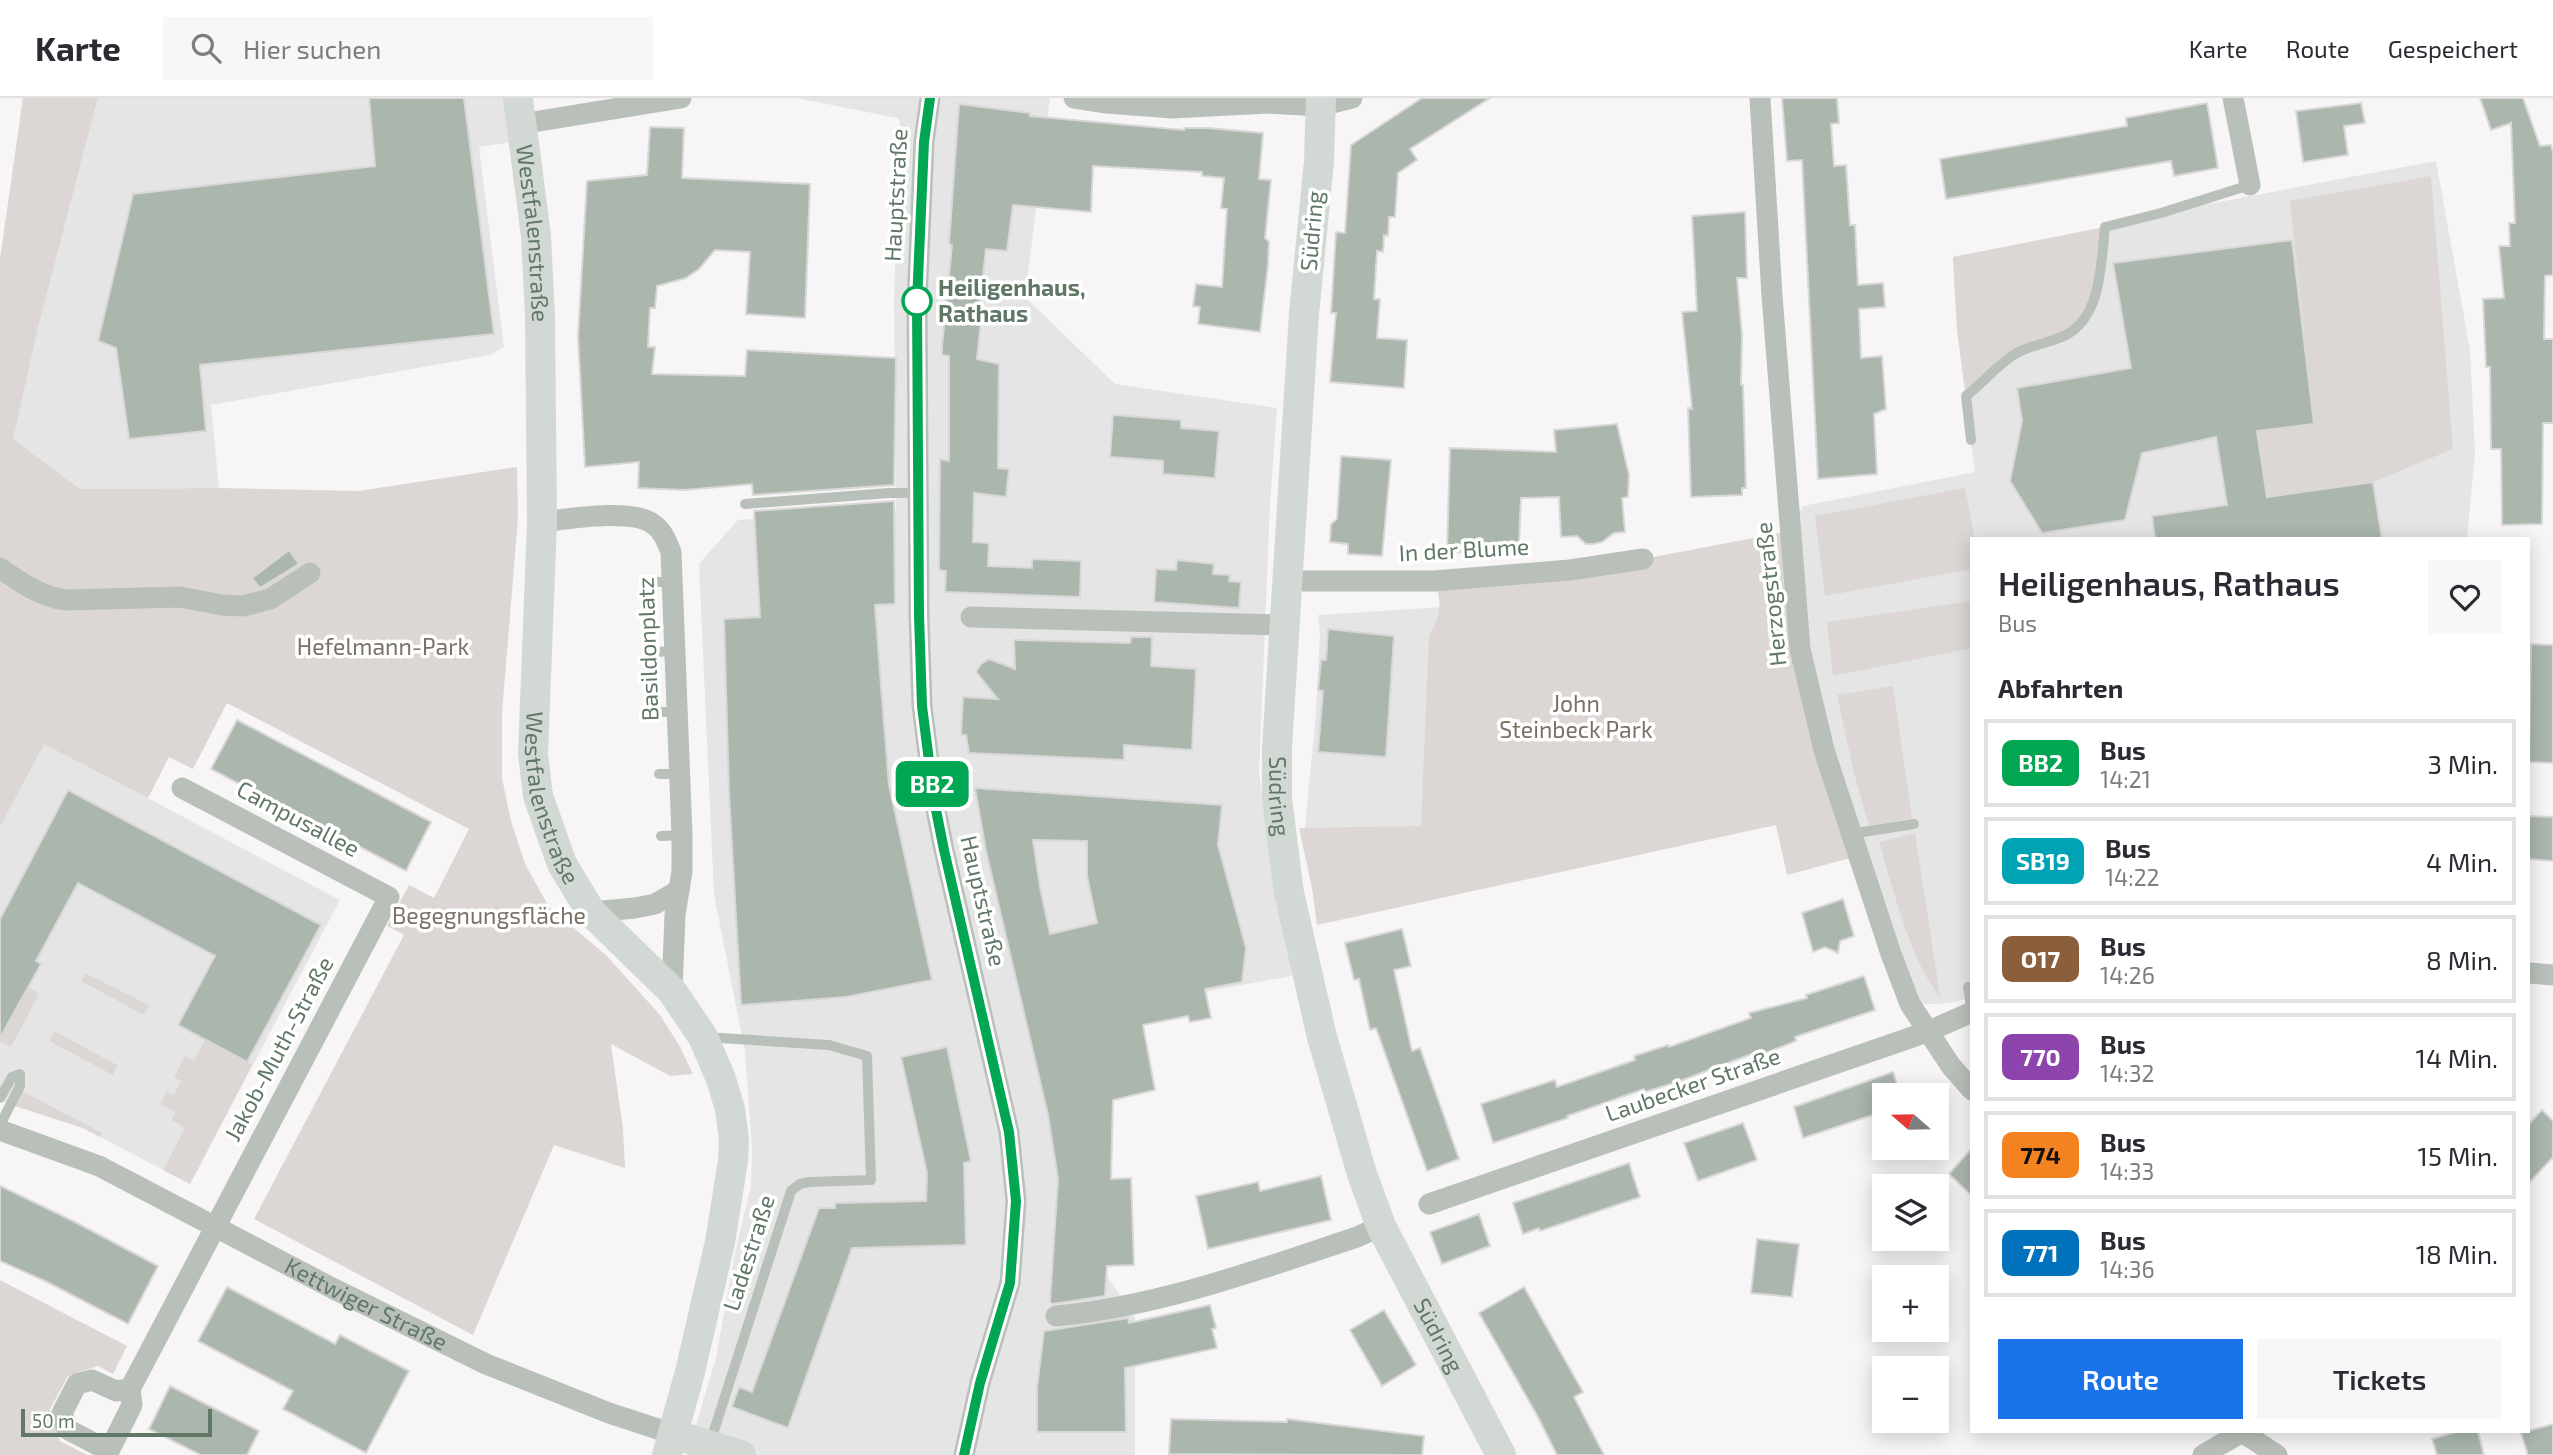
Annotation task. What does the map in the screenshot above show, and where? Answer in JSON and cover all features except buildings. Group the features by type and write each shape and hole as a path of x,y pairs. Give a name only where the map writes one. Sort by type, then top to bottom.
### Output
{"street":[{"path":"520,111 681,98"},
{"name":"Hauptstraße","path":"930,98 924,142 917,302 922,706 925,742 944,850 1009,1132 1016,1201 1010,1283 980,1383 964,1455"},
{"path":"1074,98 1172,108 1320,102 1352,98"},
{"name":"Herzogstraße","path":"1759,98 1800,649 1824,750 1850,834 1910,1004 1951,1066 1970,1088"},
{"path":"2232,98 2250,185"},
{"name":"Südring","path":"1320,102 1319,161 1304,314 1277,748 1277,799 1289,893 1322,1037 1362,1174 1381,1226 1501,1455"},
{"name":"Westfalenstraße","path":"520,111 536,236 541,375 542,522 533,735 535,776 548,828 562,864 591,912 672,991 703,1037 722,1079 734,1140 720,1242 670,1445"},
{"name":"Basildonplatz","path":"542,522 635,516 651,522 663,533 671,552 662,582 671,835 680,890 674,915 672,991"},
{"name":"In der Blume","path":"1288,581 1434,581 1570,570 1643,559"},
{"path":"0,568 31,589 48,597 65,600 180,597 243,606 270,599 310,573"},
{"path":"971,617 1286,625"},
{"name":"Campusallee","path":"182,788 389,897"},
{"path":"591,912 655,904 680,890"},
{"name":"Jakob-Muth-Straße","path":"130,1389 389,897"},
{"path":"2530,973 2553,975"},
{"name":"Laubecker Straße","path":"1429,1204 1927,1031 1970,1013"},
{"name":"Kettwiger Straße","path":"0,1130 99,1166 332,1288 486,1364 608,1413 670,1445 709,1445 741,1455"},
{"path":"1056,1317 1083,1314 1195,1290 1357,1237 1381,1226"},
{"path":"2203,1455 2240,1433"},
{"path":"2244,1433 2277,1455"}],"lane":[{"path":"1972,440 1966,396 2019,351 2069,333 2086,315 2097,290 2105,227 2161,213 2250,185"},
{"path":"745,504 920,493"},
{"path":"1850,834 1914,824"},
{"path":"1968,987 1970,1000"},
{"name":"Ladestraße","path":"703,1037 829,1045 867,1056 871,1180 809,1182 800,1184 792,1191 709,1445"},
{"path":"0,1098 12,1077 20,1074 20,1086 0,1125"}],"shaded area":[{"path":"98,98 505,98 511,142 479,147 504,347 490,355 211,405 219,488 80,489 12,439"},
{"path":"797,98 1050,98 1025,297 1115,384 1277,408 1270,504 1259,774 1292,976 1082,1014 1103,1270 1135,1318 1135,1455 687,1455 716,1358 735,1253 751,1186 752,1147 745,1052 714,894 699,564 738,520 896,510 894,299 900,121 897,118"},
{"path":"2436,161 2470,350 2475,452 2467,537 1970,537 1970,996 1960,1001 1941,1004 1910,1004 1824,750 1790,531 1803,506 1975,472 1957,330 1953,257 2132,222 2161,213"},
{"path":"1445,607 1426,836 1304,837 1316,713 1320,635 1318,615"},
{"path":"44,743 340,900 190,1184 83,1128 0,1101 0,827"}],"green space":[{"path":"23,98 98,98 38,328 13,439 80,489 358,491 517,467 518,518 502,713 502,778 511,821 525,864 549,907 606,955 660,1015 693,1074 670,1076 611,1044 623,1129 625,1168 554,1145 473,1335 254,1219 404,935 387,926 409,885 434,898 469,829 227,703 193,769 169,757 148,798 44,744 0,827 0,259"},
{"path":"2431,176 2453,449 2373,482 2267,497 2257,431 2314,424 2290,201"},
{"path":"2105,227 2098,284 2072,330 2025,350 1966,396 1957,330 1953,257"},
{"path":"1965,488 1975,537 1970,537 1970,569 1825,596 1815,516"},
{"name":"John Steinbeck Park","path":"1790,531 1800,649 1858,856 1787,875 1776,825 1317,925 1299,828 1421,826 1429,636 1439,609 1439,596 1434,581 1643,559"},
{"path":"1970,601 1970,648 1833,676 1827,622"},
{"path":"1893,686 1912,818 1869,826 1837,695"},
{"path":"1915,833 1940,996 1920,965 1912,945 1879,842"},
{"path":"85,973 149,1005 144,1015 81,981"},
{"path":"28,987 39,994 11,1047 0,1041 0,1038"},
{"path":"54,1031 117,1065 113,1075 49,1041"},
{"path":"205,1040 252,1065 190,1184 163,1170 185,1128 172,1120 175,1112 160,1104 166,1092 174,1095 181,1081 174,1077 185,1056 194,1060"},
{"path":"22,1091 102,1133 100,1137 83,1128 15,1106"},
{"path":"0,1280 127,1346 113,1374 98,1366 68,1376 50,1409 60,1441 87,1455 0,1455"}],"bus line":[{"name":"BB2","path":"930,98 924,142 917,302 922,706 925,742 944,850 1009,1132 1016,1201 1010,1283 980,1383 964,1455"}],"place":[{"name":"Heiligenhaus, Rathaus","path":"917,301"}],"park label":[{"name":"Hefelmann-Park","path":"383,647"},
{"name":"Begegnungsfläche","path":"489,916"}]}
